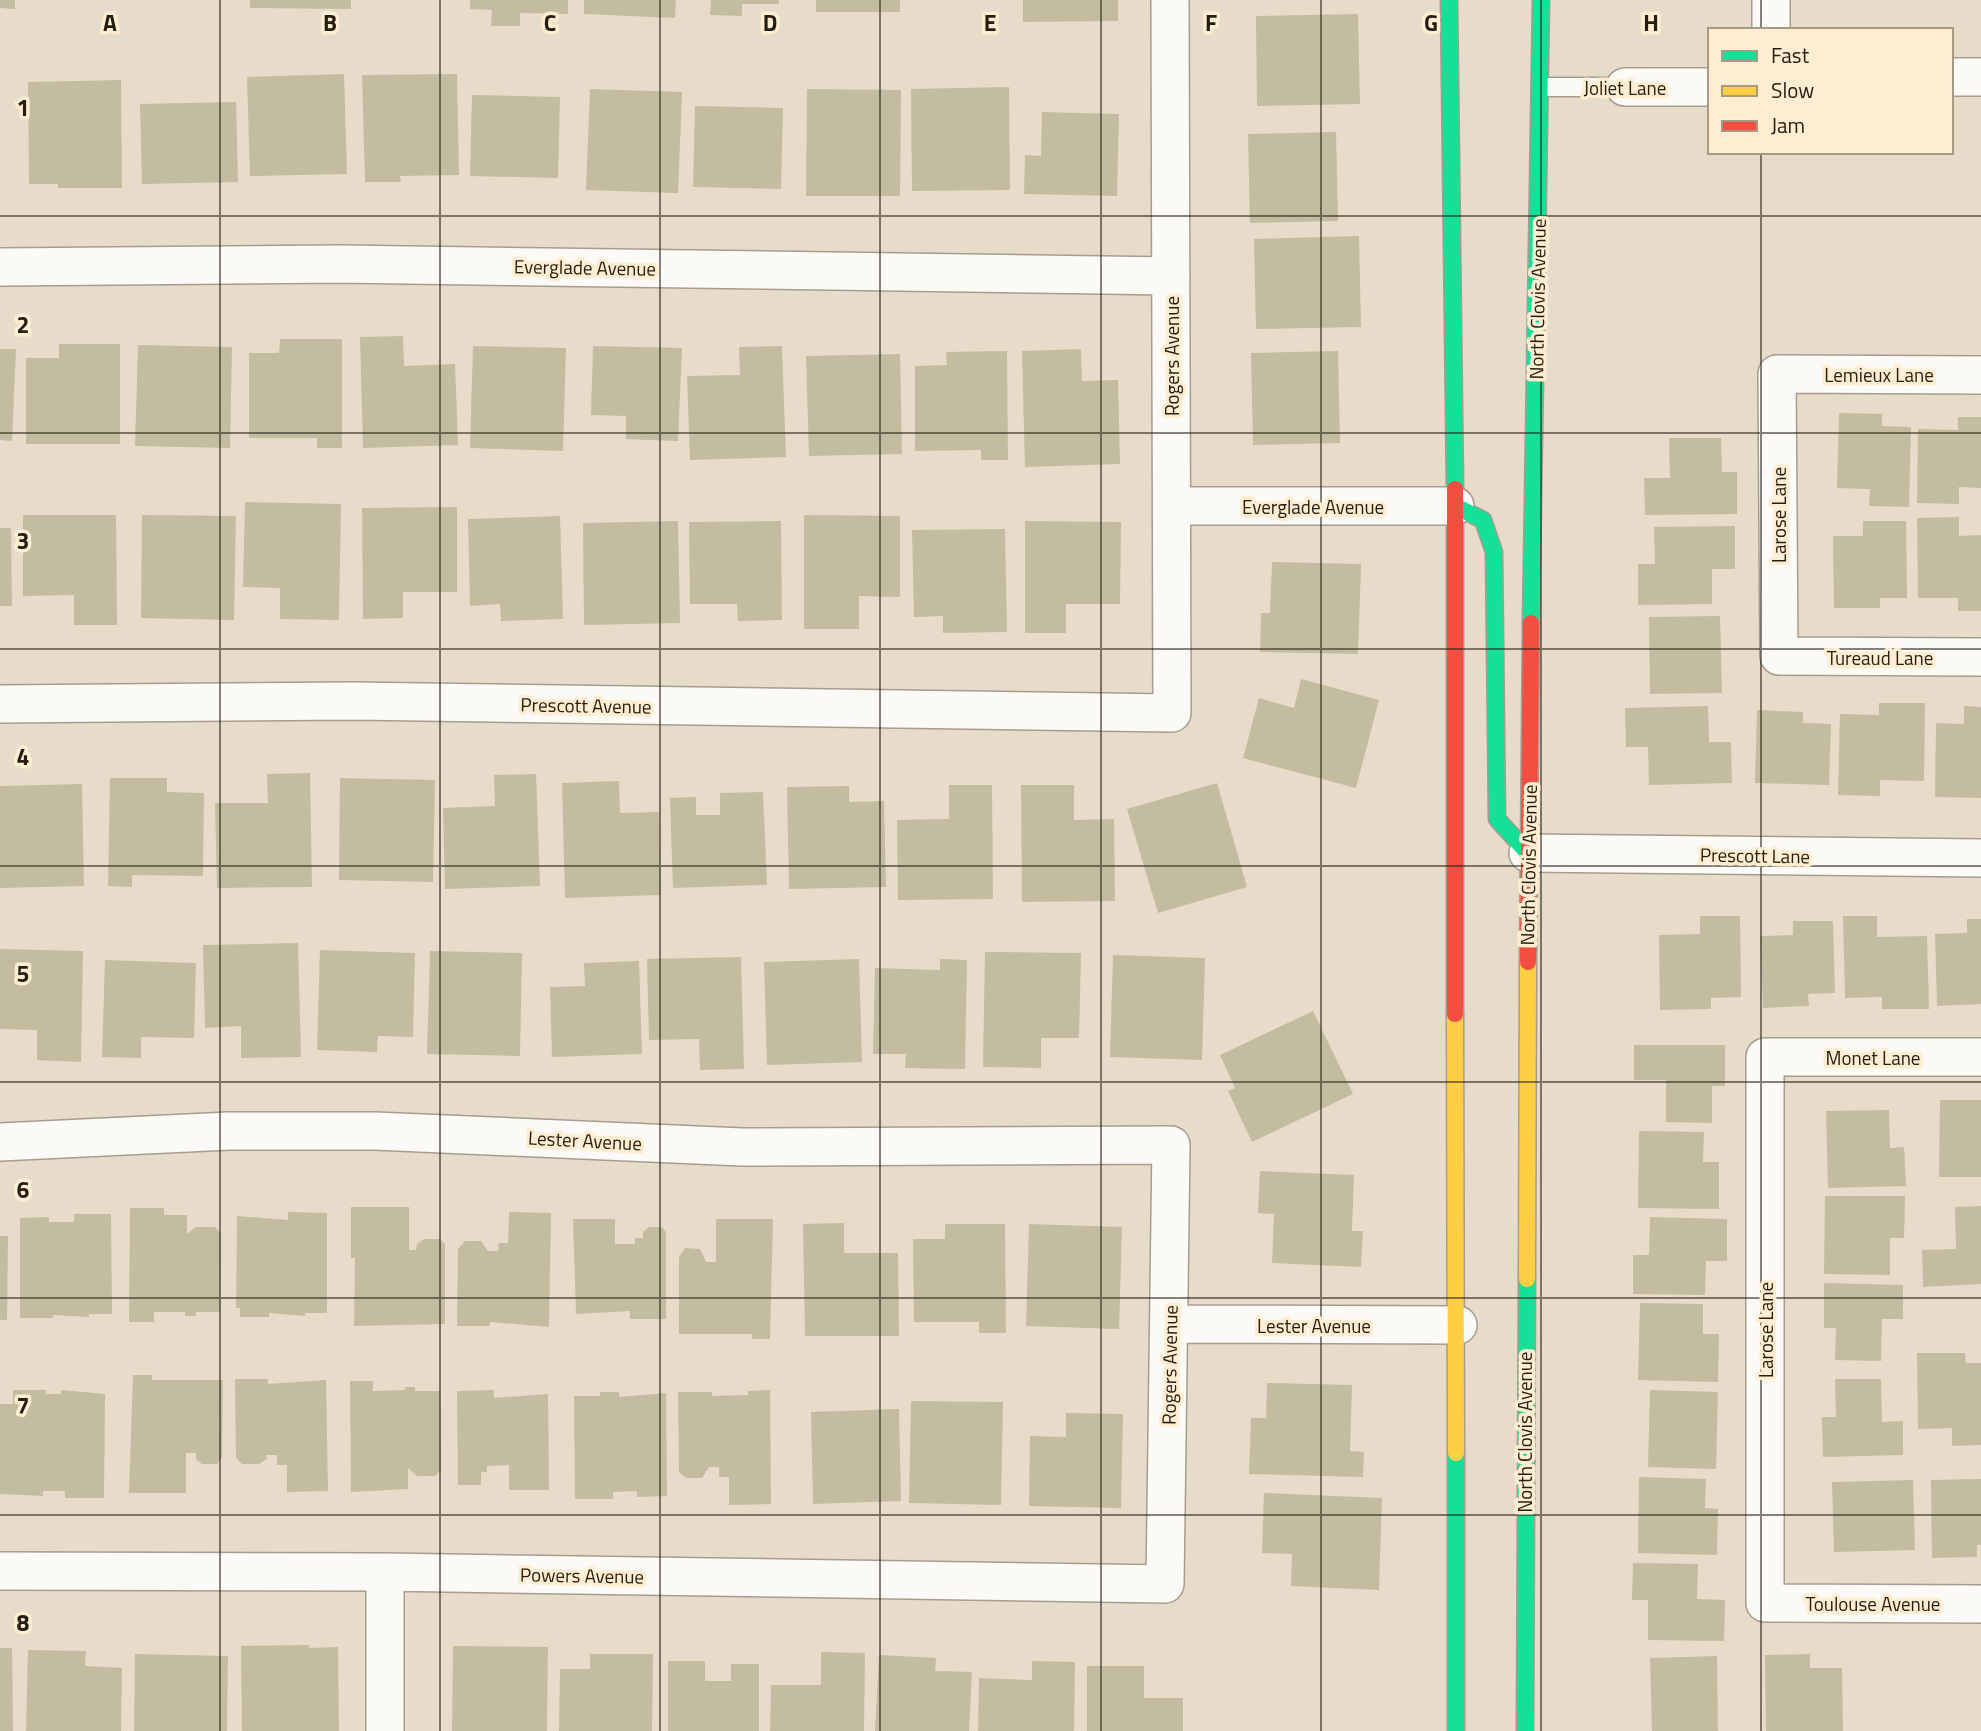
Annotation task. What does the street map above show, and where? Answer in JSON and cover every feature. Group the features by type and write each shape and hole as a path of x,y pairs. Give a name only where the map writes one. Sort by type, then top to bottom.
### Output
{"main road":[{"path":"1449,0 1455,506 1458,1325 1456,1731"},
{"name":"North Clovis Avenue","path":"1525,1731 1528,853 1541,0"},
{"path":"1455,506 1483,520 1494,552 1497,819 1528,853"}],"street":[{"name":"Rogers Avenue","path":"1170,0 1172,713"},
{"path":"1771,0 1772,28"},
{"path":"1953,77 1981,77"},
{"name":"Joliet Lane","path":"1625,87 1708,87"},
{"name":"Everglade Avenue","path":"0,267 340,264 1171,276"},
{"name":"Lemieux Lane","path":"1777,374 1981,375"},
{"name":"Larose Lane","path":"1777,374 1779,656"},
{"name":"Everglade Avenue","path":"1172,506 1455,506"},
{"name":"Tureaud Lane","path":"1779,656 1981,657"},
{"name":"Prescott Avenue","path":"0,704 353,701 1172,713"},
{"name":"Prescott Lane","path":"1528,853 1981,858"},
{"name":"Larose Lane","path":"1765,1057 1765,1603"},
{"name":"Monet Lane","path":"1765,1057 1981,1057"},
{"name":"Lester Avenue","path":"0,1142 229,1131 375,1131 742,1147 1171,1146"},
{"name":"Rogers Avenue","path":"1165,1584 1171,1146"},
{"name":"Lester Avenue","path":"1170,1324 1458,1325"},
{"name":"Powers Avenue","path":"0,1571 385,1572 1165,1584"},
{"path":"385,1572 386,1731"},
{"name":"Toulouse Avenue","path":"1765,1603 1981,1604"}],"lane":[{"name":"Joliet Lane","path":"1541,87 1625,87"}],"building":[{"path":"0,0 15,0 15,9 0,8"},
{"path":"250,0 351,0 351,9 250,8"},
{"path":"470,0 568,0 568,14 520,13 520,26 491,26 492,10 470,9"},
{"path":"584,0 676,0 675,18 584,14"},
{"path":"711,0 779,0 779,4 742,4 742,16 710,15"},
{"path":"816,0 900,0 900,12 816,12"},
{"path":"1023,0 1118,0 1118,21 1023,22"},
{"path":"1358,14 1360,104 1257,106 1256,16"},
{"path":"344,74 347,174 250,176 247,77"},
{"path":"457,74 459,175 400,176 401,182 365,182 362,75"},
{"path":"121,80 122,188 58,188 58,184 29,184 28,82"},
{"path":"1009,87 1010,190 912,191 911,89"},
{"path":"590,89 682,92 678,193 586,190"},
{"path":"807,89 901,90 900,196 806,196"},
{"path":"472,95 560,97 558,178 470,176"},
{"path":"236,102 238,182 142,184 140,104"},
{"path":"695,106 783,108 781,189 693,187"},
{"path":"1042,112 1119,114 1117,196 1024,194 1025,155 1041,156"},
{"path":"1336,132 1338,221 1250,223 1248,134"},
{"path":"1359,236 1361,327 1256,329 1254,239"},
{"path":"403,336 404,366 455,364 458,445 363,448 360,337"},
{"path":"280,339 342,339 342,448 317,448 317,438 249,438 249,353 279,353"},
{"path":"59,344 120,344 120,444 26,444 26,358 59,358"},
{"path":"138,345 232,347 230,448 135,446"},
{"path":"473,346 566,348 563,451 470,448"},
{"path":"593,346 682,348 678,441 626,439 626,416 591,415"},
{"path":"782,346 786,457 690,460 687,376 740,375 739,347"},
{"path":"0,349 16,349 12,441 0,440"},
{"path":"1081,349 1082,381 1118,380 1120,464 1025,467 1022,351"},
{"path":"1007,351 1008,460 981,460 981,450 915,451 915,366 947,365 946,352"},
{"path":"1338,351 1340,443 1253,445 1251,353"},
{"path":"900,354 902,454 809,456 806,356"},
{"path":"1839,413 1882,414 1882,426 1911,427 1909,507 1869,506 1870,489 1837,488"},
{"path":"1958,417 1981,417 1981,488 1959,487 1959,504 1917,503 1918,429 1958,430"},
{"path":"1669,438 1721,438 1722,472 1737,472 1737,514 1645,515 1644,478 1670,478"},
{"path":"245,502 341,504 339,620 280,619 280,588 243,587"},
{"path":"457,507 457,592 403,592 403,618 363,619 362,508"},
{"path":"23,515 116,515 117,625 74,625 74,595 23,596"},
{"path":"142,515 236,516 234,620 141,618"},
{"path":"804,515 900,516 900,597 859,596 859,629 804,629"},
{"path":"560,516 563,619 501,621 500,604 470,606 468,519"},
{"path":"1959,517 1959,536 1981,535 1981,611 1958,611 1958,598 1918,598 1917,518"},
{"path":"678,521 680,623 584,625 583,523"},
{"path":"781,521 782,620 738,621 737,604 690,604 689,522"},
{"path":"1025,521 1121,522 1120,604 1066,604 1066,633 1025,633"},
{"path":"1863,521 1906,521 1907,598 1880,598 1880,608 1834,608 1833,536 1863,536"},
{"path":"1735,526 1735,569 1712,569 1712,604 1638,605 1638,564 1655,564 1654,527"},
{"path":"0,528 11,528 12,606 0,606"},
{"path":"1005,529 1007,632 943,633 943,616 914,617 912,530"},
{"path":"1272,562 1361,564 1358,654 1260,652 1261,613 1270,613"},
{"path":"1720,616 1722,693 1650,694 1649,617"},
{"path":"1301,679 1379,700 1356,788 1243,758 1259,698 1294,708"},
{"path":"1879,703 1925,703 1924,781 1880,780 1880,796 1838,795 1840,714 1879,715"},
{"path":"1708,706 1709,742 1731,742 1732,783 1649,785 1648,747 1626,747 1625,708"},
{"path":"1964,706 1981,707 1981,798 1935,797 1936,723 1964,724"},
{"path":"1757,710 1803,712 1803,723 1831,724 1829,785 1755,783"},
{"path":"310,773 312,887 217,888 215,803 268,803 267,774"},
{"path":"536,774 540,886 445,889 443,808 495,806 494,775"},
{"path":"110,778 167,778 167,792 204,793 203,876 132,875 132,887 108,886"},
{"path":"340,778 435,780 433,882 339,880"},
{"path":"619,781 620,813 659,812 661,895 565,898 562,783"},
{"path":"1217,783 1247,887 1158,913 1127,809"},
{"path":"82,784 84,886 0,888 0,786"},
{"path":"949,785 992,785 993,899 898,900 897,820 949,819"},
{"path":"1021,785 1074,785 1074,820 1114,819 1115,901 1022,902"},
{"path":"849,786 849,802 884,801 886,887 789,889 787,787"},
{"path":"763,792 767,885 673,888 670,798 696,797 696,815 720,815 720,793"},
{"path":"1700,916 1740,916 1741,997 1711,998 1711,1009 1660,1010 1659,935 1700,934"},
{"path":"1843,916 1877,916 1877,937 1927,936 1929,1009 1882,1009 1882,997 1845,998"},
{"path":"1967,919 1981,919 1981,1004 1937,1006 1935,934 1967,933"},
{"path":"1793,921 1833,921 1835,993 1808,994 1809,1006 1763,1008 1760,936 1793,935"},
{"path":"298,943 301,1057 241,1058 241,1026 205,1028 203,945"},
{"path":"0,949 83,951 81,1062 37,1060 37,1030 0,1029"},
{"path":"320,950 415,953 413,1037 378,1036 377,1052 317,1050"},
{"path":"430,951 522,953 520,1056 427,1054"},
{"path":"985,952 1081,953 1079,1038 1041,1038 1041,1068 983,1067"},
{"path":"1113,955 1205,958 1202,1060 1110,1057"},
{"path":"741,957 744,1069 700,1070 699,1039 649,1040 647,959"},
{"path":"859,959 862,1062 767,1065 764,962"},
{"path":"940,959 967,960 965,1069 905,1068 906,1054 873,1054 875,968 940,970"},
{"path":"105,960 196,963 194,1038 141,1037 141,1058 102,1057"},
{"path":"639,961 642,1054 552,1057 550,987 585,986 584,963"},
{"path":"1313,1011 1353,1094 1252,1142 1228,1091 1235,1088 1220,1055"},
{"path":"1634,1045 1725,1045 1725,1086 1712,1086 1712,1123 1666,1122 1666,1080 1634,1080"},
{"path":"1940,1100 1981,1100 1981,1177 1939,1177"},
{"path":"1889,1110 1890,1148 1904,1147 1906,1186 1828,1188 1826,1111"},
{"path":"1639,1131 1704,1132 1703,1162 1719,1162 1719,1209 1638,1208"},
{"path":"1260,1171 1354,1175 1352,1231 1363,1231 1361,1267 1272,1263 1274,1214 1258,1213"},
{"path":"1825,1196 1905,1196 1904,1238 1890,1238 1890,1275 1824,1274"},
{"path":"1981,1206 1981,1284 1923,1287 1922,1250 1956,1249 1955,1207"},
{"path":"351,1207 409,1207 409,1250 416,1250 417,1244 424,1239 440,1239 445,1244 445,1324 354,1326 355,1258 351,1258"},
{"path":"130,1208 164,1208 164,1215 187,1215 187,1234 196,1227 215,1227 221,1234 220,1312 196,1312 196,1316 185,1316 185,1312 154,1312 154,1322 129,1322"},
{"path":"288,1212 327,1213 327,1313 305,1313 305,1316 269,1313 269,1317 240,1317 240,1308 236,1308 237,1216 288,1220"},
{"path":"509,1212 551,1213 549,1327 490,1322 490,1326 457,1326 458,1249 465,1241 481,1241 488,1251 498,1251 499,1243 508,1243"},
{"path":"74,1214 111,1214 112,1314 20,1318 20,1218 49,1217 49,1222 74,1222"},
{"path":"1650,1217 1727,1219 1727,1261 1706,1261 1705,1295 1633,1294 1633,1255 1649,1255"},
{"path":"573,1219 615,1219 615,1244 635,1244 635,1238 643,1238 643,1232 649,1227 662,1227 666,1232 666,1319 630,1319 630,1311 576,1314"},
{"path":"716,1219 773,1219 770,1339 752,1339 752,1334 679,1334 679,1257 685,1248 700,1249 706,1262 716,1262"},
{"path":"844,1223 844,1253 898,1253 899,1336 805,1336 803,1224"},
{"path":"945,1224 1005,1224 1006,1333 979,1333 979,1322 914,1322 913,1239 945,1239"},
{"path":"1029,1224 1122,1227 1119,1329 1026,1326"},
{"path":"0,1236 8,1236 7,1320 0,1320"},
{"path":"1824,1283 1903,1285 1903,1319 1882,1319 1881,1361 1835,1360 1836,1328 1824,1328"},
{"path":"1640,1303 1703,1304 1703,1334 1719,1334 1718,1382 1638,1380"},
{"path":"1917,1353 1965,1353 1966,1363 1981,1363 1981,1445 1952,1446 1952,1428 1918,1429"},
{"path":"133,1375 152,1375 152,1380 223,1380 222,1458 217,1464 202,1464 196,1459 196,1453 186,1453 186,1493 129,1493"},
{"path":"235,1379 268,1379 268,1384 326,1380 328,1491 287,1492 287,1465 277,1465 277,1455 266,1455 267,1459 259,1464 242,1464 236,1458"},
{"path":"1835,1379 1881,1379 1882,1422 1903,1421 1903,1455 1823,1457 1822,1417 1836,1417"},
{"path":"350,1381 373,1381 373,1391 415,1387 415,1391 440,1391 441,1470 435,1476 417,1476 408,1468 408,1489 351,1492"},
{"path":"1267,1383 1352,1385 1350,1451 1364,1452 1363,1477 1249,1474 1251,1418 1266,1418"},
{"path":"13,1390 46,1390 46,1394 61,1394 61,1390 105,1394 104,1498 65,1498 65,1491 43,1491 43,1496 0,1494 0,1404 13,1404"},
{"path":"494,1390 494,1398 548,1394 549,1490 509,1490 509,1465 487,1466 487,1472 481,1472 481,1485 458,1485 457,1391"},
{"path":"770,1390 771,1504 729,1505 729,1477 719,1477 719,1467 709,1467 702,1478 686,1478 679,1472 678,1392 712,1392 712,1396 748,1395 748,1391"},
{"path":"1650,1390 1718,1392 1716,1469 1648,1467"},
{"path":"600,1392 619,1392 619,1397 666,1393 667,1496 637,1497 637,1491 613,1492 613,1499 575,1499 574,1396 600,1396"},
{"path":"911,1401 1003,1402 1001,1505 909,1503"},
{"path":"899,1409 901,1501 813,1504 811,1412"},
{"path":"1066,1413 1123,1414 1121,1508 1029,1506 1030,1436 1066,1437"},
{"path":"1639,1477 1706,1479 1705,1508 1718,1509 1717,1555 1638,1553"},
{"path":"1981,1479 1981,1545 1977,1545 1977,1557 1932,1558 1931,1480"},
{"path":"1913,1480 1915,1550 1834,1552 1832,1482"},
{"path":"1264,1493 1382,1498 1379,1590 1291,1586 1292,1554 1262,1553"},
{"path":"1633,1563 1698,1564 1697,1599 1725,1600 1724,1641 1648,1640 1648,1600 1632,1600"},
{"path":"309,1645 309,1648 338,1647 339,1731 242,1731 241,1646"},
{"path":"453,1646 548,1647 547,1731 452,1731"},
{"path":"0,1648 12,1648 13,1731 0,1731"},
{"path":"28,1650 86,1651 85,1666 122,1668 121,1731 26,1731"},
{"path":"821,1652 865,1653 864,1731 770,1731 771,1685 821,1685"},
{"path":"135,1654 228,1656 227,1731 134,1731"},
{"path":"590,1654 653,1654 652,1731 559,1731 560,1669 590,1669"},
{"path":"1810,1654 1810,1668 1842,1668 1843,1731 1766,1731 1765,1655"},
{"path":"879,1655 936,1658 935,1671 972,1672 969,1731 875,1731"},
{"path":"1717,1656 1718,1731 1652,1731 1650,1658"},
{"path":"668,1661 705,1661 705,1681 731,1681 731,1664 759,1664 759,1731 668,1731"},
{"path":"1032,1661 1075,1662 1074,1731 978,1731 979,1678 1032,1680"},
{"path":"1087,1666 1144,1666 1144,1698 1183,1698 1183,1731 1087,1731"}],"traffic: fast":[{"path":"1449,0 1455,489"},
{"path":"1531,623 1541,0"},
{"path":"1455,506 1483,520 1494,552 1497,819 1528,853"},
{"path":"1525,1731 1527,1279"},
{"path":"1456,1453 1456,1731"}],"traffic: slow":[{"path":"1527,1279 1528,962"},
{"path":"1455,1014 1456,1453"}],"traffic: jam":[{"path":"1455,489 1455,1014"},
{"path":"1528,962 1531,623"}]}
